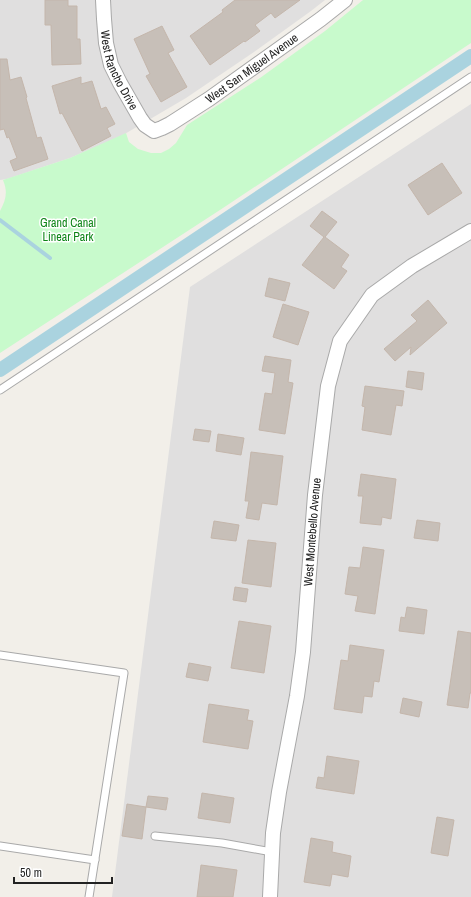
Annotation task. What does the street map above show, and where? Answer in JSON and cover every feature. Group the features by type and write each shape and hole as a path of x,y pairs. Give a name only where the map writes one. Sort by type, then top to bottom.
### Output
{"street":[{"name":"West Rancho Drive","path":"104,0 106,43 112,65 120,83 140,118 145,125 154,131"},
{"name":"West San Miguel Avenue","path":"154,131 170,124 209,99 321,20 346,0"},
{"name":"West Montebello Avenue","path":"270,897 274,833 303,652 315,495 328,386 340,341 372,295 412,266 471,231"}],"lane":[{"path":"0,390 471,77"},
{"path":"0,655 124,673 89,897"},
{"path":"155,836 222,843 272,852"},
{"path":"0,846 95,860"}],"shaded area":[{"path":"0,0 325,0 254,52 186,98 123,135 70,158 0,180"},
{"path":"471,104 471,897 112,897 190,287"}],"green space":[{"name":"Grand Canal Linear Park","path":"363,0 471,0 471,43 223,208 0,353 0,211 5,200 6,192 3,180 70,158 126,133 129,142 138,149 151,153 161,153 169,149 176,143 187,125 260,78 325,31"}],"building":[{"path":"45,0 68,0 68,6 77,6 77,39 80,39 81,64 52,65 51,25 45,25"},
{"path":"235,0 300,0 275,18 271,13 255,25 260,31 210,65 190,36 223,12 222,10"},
{"path":"162,26 174,50 168,53 187,87 161,102 146,76 150,74 134,39"},
{"path":"0,59 7,59 10,80 21,77 37,138 41,137 48,159 14,171 10,161 17,158 9,137 7,138 4,129 0,130"},
{"path":"81,77 81,84 92,81 101,109 106,107 115,124 107,128 111,136 82,151 62,113 60,114 52,86"},
{"path":"442,163 462,193 428,215 408,185"},
{"path":"322,211 337,222 325,237 349,255 341,267 347,271 334,289 302,265 324,237 310,226"},
{"path":"269,278 290,283 285,301 265,296"},
{"path":"428,300 447,323 410,355 411,347 395,361 384,349 417,321 411,315"},
{"path":"283,304 309,312 298,345 273,337"},
{"path":"265,356 291,360 288,382 293,383 285,434 259,430 265,393 272,394 275,373 262,371"},
{"path":"408,371 424,373 422,390 406,387"},
{"path":"365,386 404,391 402,406 396,405 391,435 362,430 365,407 362,406"},
{"path":"195,429 211,431 209,442 193,440"},
{"path":"218,434 244,438 241,455 216,451"},
{"path":"251,452 283,456 277,505 262,503 259,520 246,518 249,501 245,501"},
{"path":"361,474 396,479 391,519 382,517 381,525 360,523 363,496 358,496"},
{"path":"417,520 440,523 438,541 414,538"},
{"path":"214,521 239,525 236,541 211,538"},
{"path":"248,540 276,543 271,587 242,583"},
{"path":"363,547 384,550 375,614 355,611 358,596 345,594 349,567 360,568"},
{"path":"235,587 248,589 246,602 233,600"},
{"path":"407,607 427,610 424,634 399,631 401,617 405,618"},
{"path":"239,621 271,626 264,673 231,668"},
{"path":"458,631 471,633 471,693 468,708 447,705"},
{"path":"350,645 384,650 379,682 374,681 372,697 364,696 362,713 334,709 341,660 348,661"},
{"path":"189,663 211,667 208,681 186,677"},
{"path":"403,698 422,702 419,717 400,713"},
{"path":"209,704 249,710 247,720 253,721 248,749 203,742"},
{"path":"327,756 359,761 354,794 316,788 318,777 324,778"},
{"path":"202,793 234,798 230,823 198,818"},
{"path":"148,796 168,798 166,810 146,807"},
{"path":"127,804 146,807 142,839 122,836"},
{"path":"437,817 454,820 448,856 431,853"},
{"path":"311,838 333,842 332,852 351,856 348,877 332,874 330,886 304,882"},
{"path":"201,865 237,870 233,897 197,897"}],"waterway":[{"path":"0,370 471,56"},
{"path":"0,220 50,258"}]}
